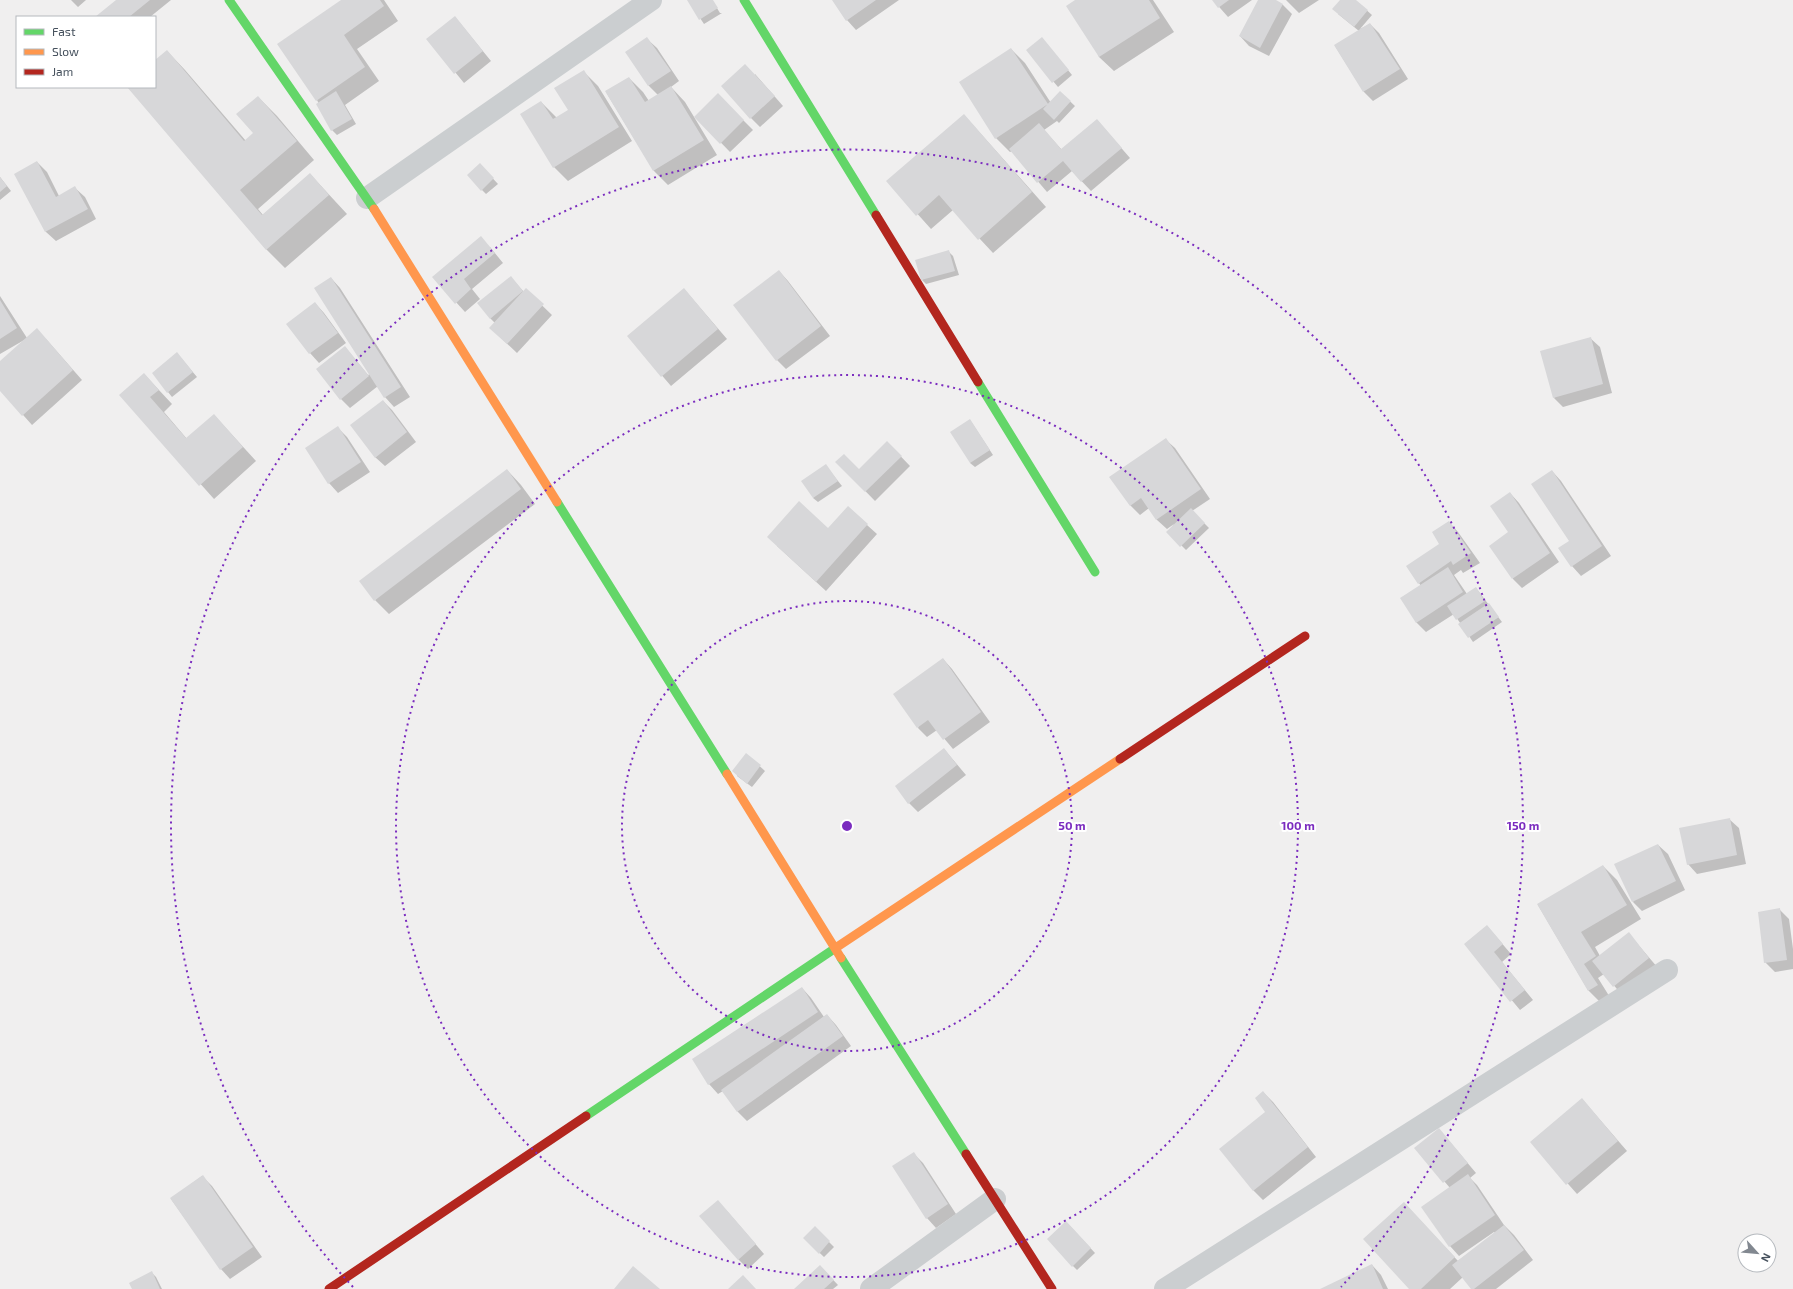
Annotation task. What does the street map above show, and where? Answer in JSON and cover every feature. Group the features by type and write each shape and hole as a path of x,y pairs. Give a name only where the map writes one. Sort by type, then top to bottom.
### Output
{"street":[{"path":"228,0 367,198 835,948 1052,1289"},
{"path":"367,198 651,0"},
{"path":"744,0 1095,572"},
{"path":"329,1289 835,948 1304,636"},
{"path":"1165,1289 1667,970"},
{"path":"871,1289 995,1199"}],"building":[{"path":"116,0 150,0 130,16 96,16"},
{"path":"341,0 380,0 384,6 344,35 365,67 316,101 277,44"},
{"path":"687,0 713,0 718,8 699,20"},
{"path":"832,0 876,0 846,21"},
{"path":"1075,0 1149,0 1160,18 1099,57 1066,6"},
{"path":"1212,0 1229,0 1218,8"},
{"path":"1258,0 1276,0 1283,4 1260,48 1239,36"},
{"path":"1340,0 1356,0 1368,10 1354,27 1332,9"},
{"path":"455,16 483,51 454,74 426,39"},
{"path":"1370,23 1400,69 1363,92 1334,45"},
{"path":"647,37 671,71 648,86 625,52"},
{"path":"1042,37 1069,70 1052,83 1026,50"},
{"path":"1011,48 1048,104 995,139 959,82"},
{"path":"167,50 244,141 253,133 236,114 258,96 297,141 240,190 262,215 310,173 329,195 266,250 128,88 156,88 156,59"},
{"path":"745,64 775,96 750,119 721,86"},
{"path":"584,70 619,127 553,168 520,114 541,101 553,119 568,110 554,88"},
{"path":"629,77 645,102 671,86 704,140 653,171 605,91"},
{"path":"336,91 352,119 331,131 316,104"},
{"path":"1060,91 1071,101 1054,120 1043,109"},
{"path":"718,93 744,120 720,144 694,117"},
{"path":"964,114 1032,192 978,240 939,195 916,216 886,181"},
{"path":"1097,119 1122,148 1081,182 1063,161 1037,183 1009,149 1039,123 1061,149"},
{"path":"37,161 56,197 75,186 88,209 45,232 14,174"},
{"path":"480,163 494,178 481,191 467,175"},
{"path":"0,177 7,186 0,192"},
{"path":"481,236 495,253 464,279 471,289 455,304 432,277"},
{"path":"949,250 955,271 921,280 915,260"},
{"path":"779,270 821,326 776,361 733,305"},
{"path":"511,276 523,291 490,319 477,303"},
{"path":"331,277 401,387 384,398 314,288"},
{"path":"526,288 544,304 507,344 489,328"},
{"path":"684,288 718,329 661,377 627,336"},
{"path":"0,300 17,328 0,339"},
{"path":"315,302 338,333 309,354 286,324"},
{"path":"37,328 73,370 22,416 0,391 0,361"},
{"path":"1591,337 1603,384 1553,398 1540,351"},
{"path":"345,346 369,376 340,400 316,369"},
{"path":"177,352 193,372 167,393 152,373"},
{"path":"144,373 159,390 150,397 186,438 214,414 243,447 199,486 119,395"},
{"path":"383,400 407,432 375,458 350,425"},
{"path":"970,419 990,450 970,463 950,432"},
{"path":"338,426 361,462 328,484 305,448"},
{"path":"1166,438 1201,489 1156,520 1141,498 1130,506 1109,477"},
{"path":"887,441 902,456 865,492 835,462 844,454 859,469"},
{"path":"826,464 838,481 813,498 801,481"},
{"path":"507,469 521,489 374,601 359,581"},
{"path":"1552,470 1602,546 1571,567 1558,548 1569,541 1531,484"},
{"path":"1510,492 1550,553 1512,579 1489,546 1508,532 1490,506"},
{"path":"799,501 828,528 848,506 868,524 816,582 767,537"},
{"path":"1191,508 1205,523 1180,547 1166,532"},
{"path":"1449,521 1471,553 1453,565 1451,561 1418,584 1406,566 1439,544 1432,532"},
{"path":"1448,567 1463,592 1416,623 1400,598"},
{"path":"1476,587 1485,601 1456,620 1447,606"},
{"path":"1489,603 1499,617 1468,638 1458,624"},
{"path":"943,658 981,712 943,740 928,720 917,728 893,694"},
{"path":"944,748 957,765 908,804 895,786"},
{"path":"746,753 761,765 747,784 732,771"},
{"path":"1730,818 1737,855 1687,865 1679,828"},
{"path":"1658,844 1676,881 1632,902 1614,864"},
{"path":"1603,865 1627,905 1581,932 1596,956 1584,964 1598,985 1588,991 1537,904"},
{"path":"1780,908 1787,960 1764,963 1758,912"},
{"path":"1487,925 1503,944 1494,952 1525,990 1510,1002 1464,944"},
{"path":"1629,932 1649,958 1613,987 1592,961"},
{"path":"802,987 818,1012 708,1085 692,1059"},
{"path":"827,1014 843,1036 737,1112 721,1090"},
{"path":"1263,1091 1308,1147 1253,1191 1219,1149 1265,1112 1255,1098"},
{"path":"1582,1098 1618,1141 1566,1185 1530,1142"},
{"path":"1439,1128 1468,1163 1443,1183 1414,1148"},
{"path":"914,1152 948,1204 926,1219 892,1166"},
{"path":"1468,1174 1495,1215 1449,1247 1421,1207"},
{"path":"203,1175 253,1247 220,1270 170,1198"},
{"path":"718,1200 756,1244 738,1260 699,1216"},
{"path":"1404,1202 1455,1257 1421,1289 1409,1289 1363,1239"},
{"path":"1066,1221 1091,1248 1072,1267 1047,1239"},
{"path":"1504,1225 1524,1250 1474,1289 1471,1289 1452,1265"},
{"path":"815,1226 830,1241 819,1254 803,1238"},
{"path":"1372,1264 1383,1289 1320,1289"},
{"path":"820,1265 834,1280 824,1289 794,1289"},
{"path":"633,1266 660,1289 614,1289"},
{"path":"152,1271 160,1289 132,1289 129,1283"},
{"path":"743,1275 756,1289 728,1289"}],"traffic: fast":[{"path":"229,0 374,209"},
{"path":"744,0 876,215"},
{"path":"978,382 1095,572"},
{"path":"557,502 727,774"},
{"path":"586,1116 837,947"},
{"path":"841,958 966,1154"}],"traffic: slow":[{"path":"374,209 557,502"},
{"path":"837,947 1120,759"},
{"path":"727,774 841,958"}],"traffic: jam":[{"path":"876,215 978,382"},
{"path":"1120,759 1305,636"},
{"path":"329,1289 586,1116"},
{"path":"966,1154 1052,1289"}]}
